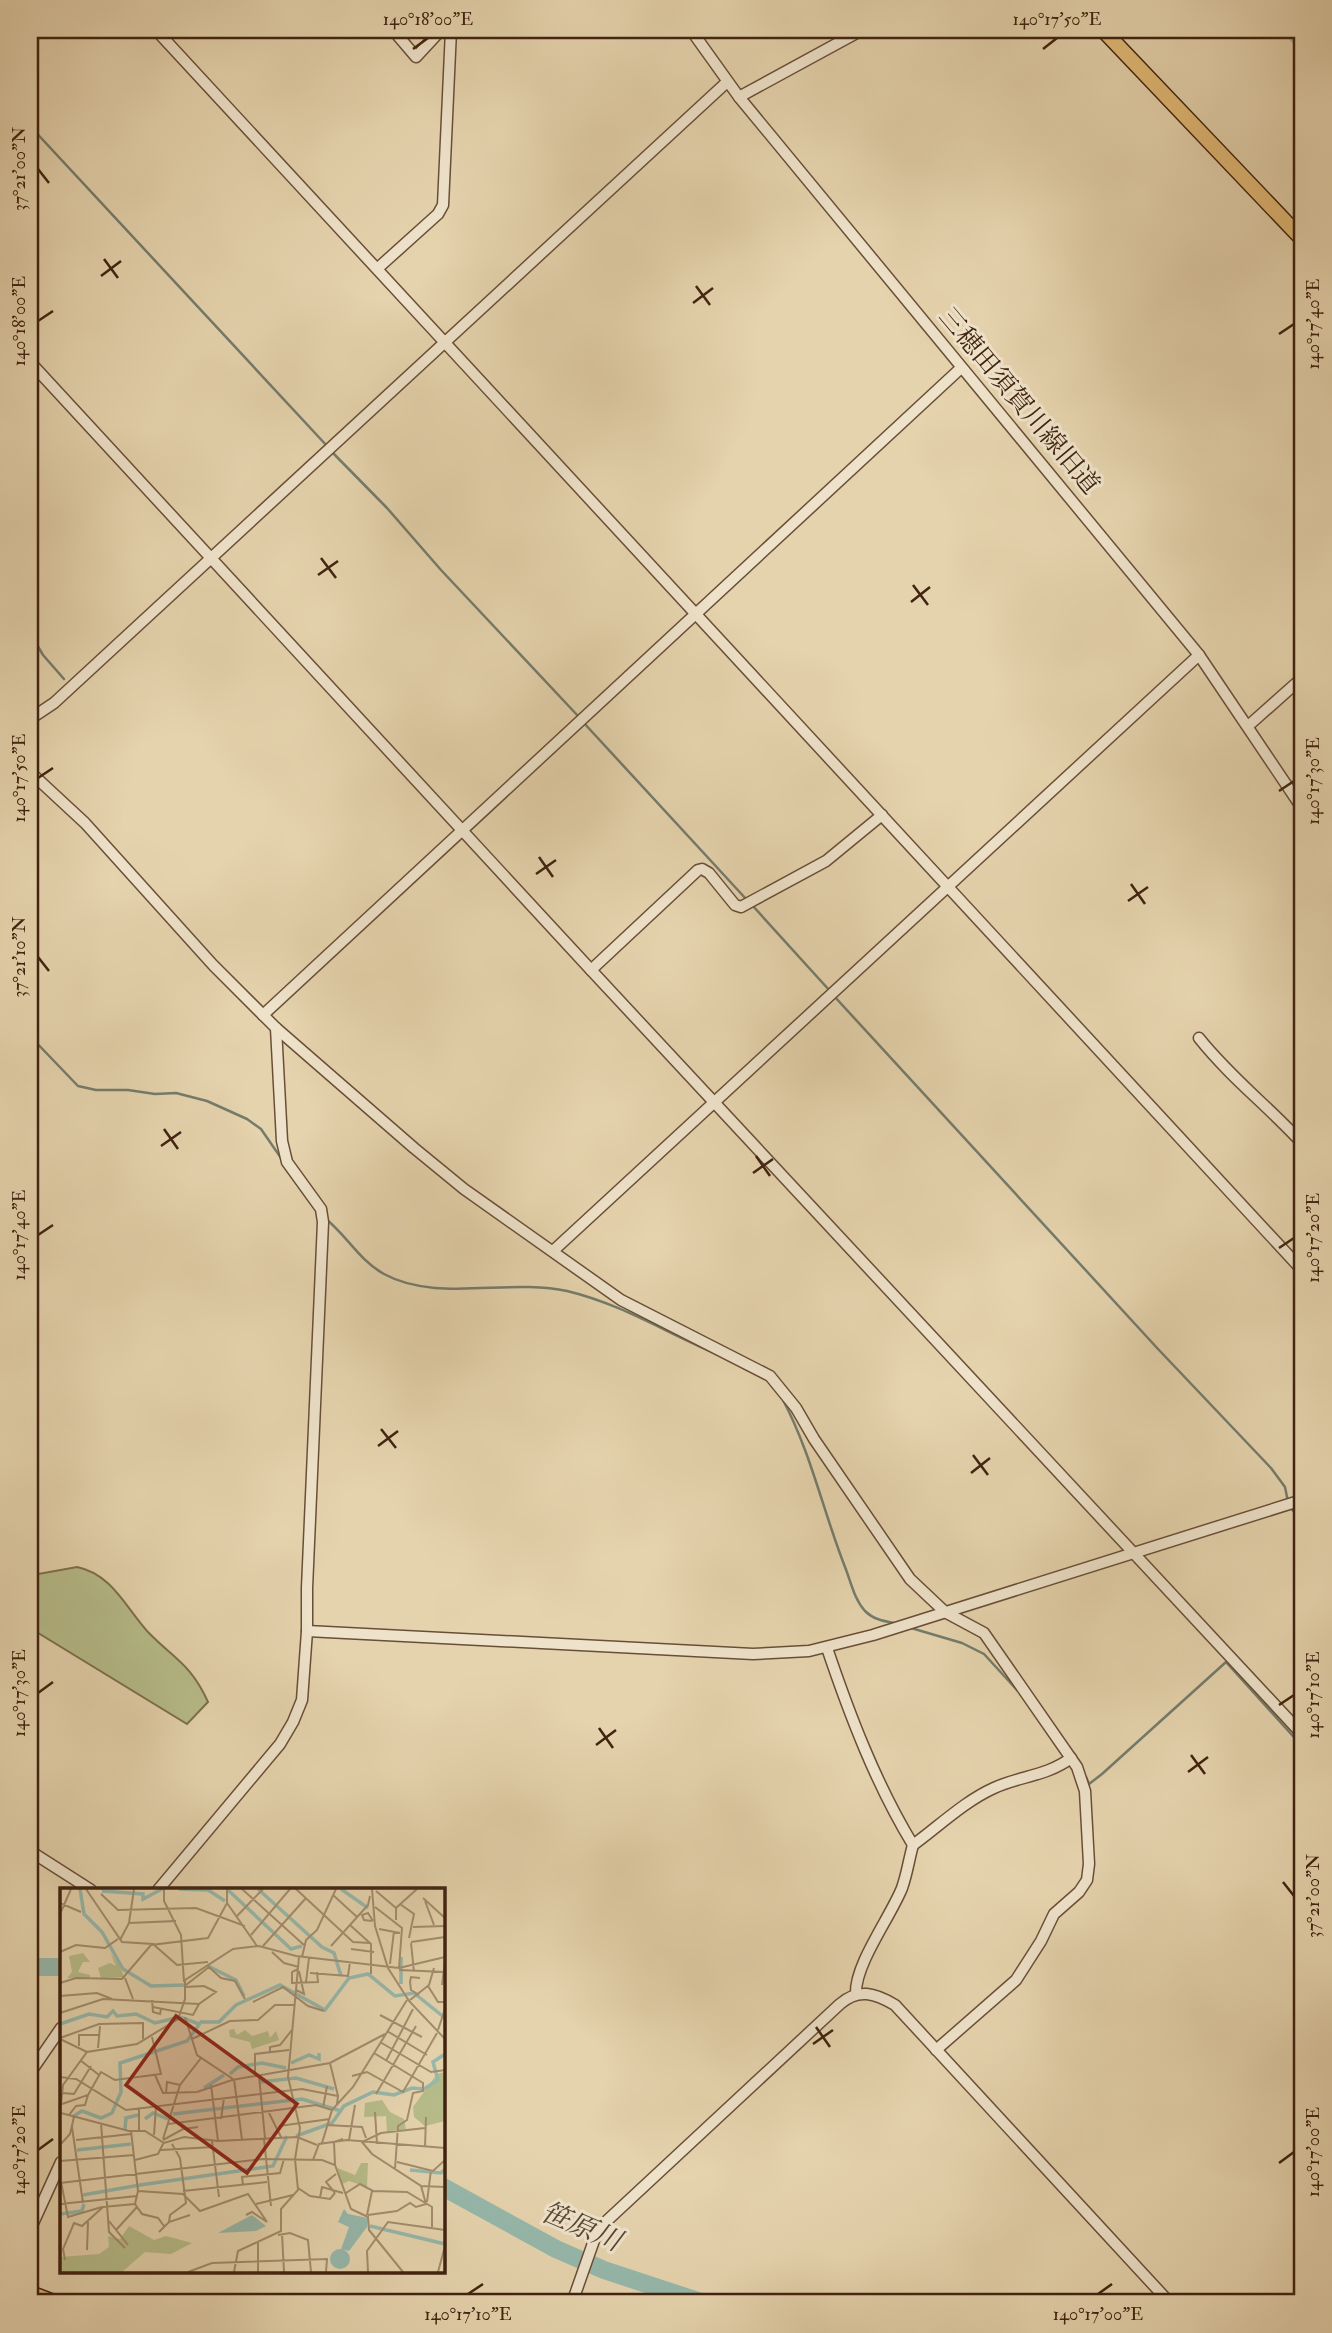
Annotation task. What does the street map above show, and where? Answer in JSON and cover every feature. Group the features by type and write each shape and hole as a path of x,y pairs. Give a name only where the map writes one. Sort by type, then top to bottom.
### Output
{"main road":[{"path":"1103,30 1302,239"},
{"path":"30,2293 56,2303"}],"street":[{"path":"156,30 1302,1270"},
{"path":"393,30 416,57 442,30"},
{"path":"378,268 438,214 443,205 451,30"},
{"name":"三穂田須賀川線旧道","path":"691,30 739,97 1199,655 1302,808"},
{"path":"739,97 862,30"},
{"path":"30,719 54,702 727,82"},
{"path":"30,362 1302,1734"},
{"path":"263,1015 961,368"},
{"path":"553,1251 1199,655"},
{"path":"1248,726 1302,678"},
{"path":"32,778 85,823 204,955 276,1028 464,1189 640,1312 770,1376 796,1408 814,1439 910,1579 945,1612 984,1633 1081,1776 1085,1791 1089,1864 1087,1880 1079,1892 1058,1910 1016,1980 936,2050"},
{"path":"591,970 698,870 709,873 735,905 741,907 826,861 882,815"},
{"path":"160,1888 280,1744 302,1700 323,1222 321,1209 287,1162 284,1152 276,1028"},
{"path":"1199,1038 1238,1082 1298,1132 1302,1143"},
{"path":"307,1631 753,1654 827,1648 1302,1500"},
{"path":"827,1648 874,1770 914,1845"},
{"path":"856,1993 857,1982 902,1887 914,1845 960,1810 995,1788 1043,1774 1071,1758"},
{"path":"30,1852 88,1888"},
{"path":"572,2303 598,2229 840,2004 856,1993 865,1993 895,2005 1170,2303"},
{"path":"30,2073 60,2029"},
{"path":"30,2230 34,2206 60,2164"}],"green space":[{"path":"77,1567 109,1584 148,1632 195,1679 208,1702 187,1724 30,1628 30,1571 33,1575"}],"waterway":[{"path":"1293,30 1302,40"},
{"path":"30,126 328,447"},
{"path":"332,452 579,717"},
{"path":"30,633 43,655 64,679"},
{"path":"583,722 747,900"},
{"path":"752,905 830,991"},
{"path":"834,996 1271,1468 1285,1487 1288,1502"},
{"path":"30,1036 78,1086 96,1090 176,1093 207,1101 247,1119 261,1129 281,1158"},
{"path":"283,1165 312,1205"},
{"path":"326,1219 375,1269 405,1283 450,1289 521,1287 567,1291 626,1311 719,1355"},
{"path":"783,1400 809,1461 858,1601 871,1616 894,1623"},
{"path":"1291,1508 1294,1512 1302,1510"},
{"path":"911,1628 962,1643 984,1654 1017,1690"},
{"path":"1086,1777 1089,1784 1102,1774 1226,1662 1302,1746"},
{"name":"笹原川","path":"30,1967 60,1967"},
{"name":"笹原川","path":"444,2188 556,2249 604,2270 704,2303"}]}
